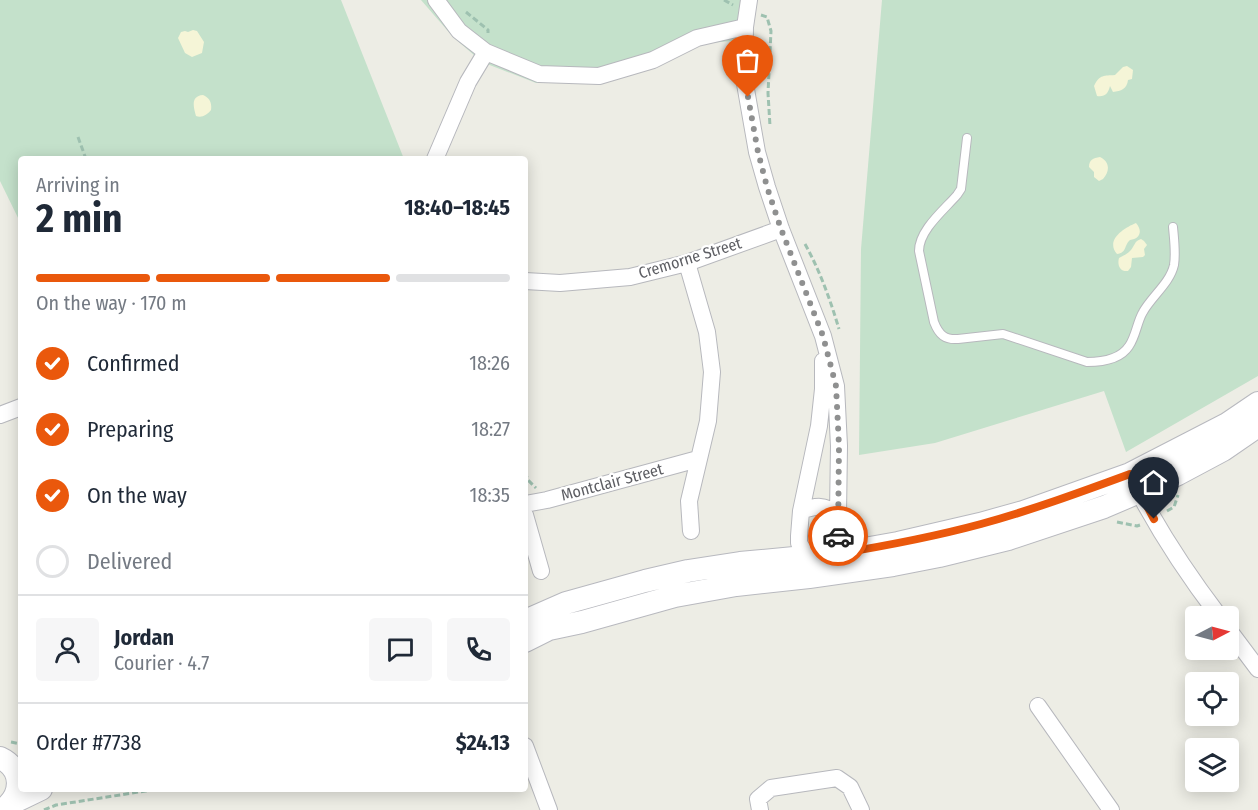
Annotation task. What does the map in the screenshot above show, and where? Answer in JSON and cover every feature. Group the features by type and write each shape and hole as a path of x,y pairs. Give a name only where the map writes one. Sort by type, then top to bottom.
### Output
{"street":[{"path":"436,0 459,31 538,74 599,76 653,60 747,14 744,78 767,187 781,229 831,334 839,446 837,563"},
{"path":"436,156 468,82 487,46"},
{"name":"Cremorne Street","path":"528,281 560,283 630,277 687,263 781,229"},
{"path":"687,263 707,332 712,372 708,421 689,501 691,531"},
{"path":"808,567 799,543 801,511 819,426 831,334"},
{"path":"528,640 549,629 675,596 736,585 808,567 837,563 893,565 973,548 1066,520 1104,507 1135,483 1258,403"},
{"path":"0,415 18,408"},
{"path":"1135,483 1178,474 1223,450 1258,426"},
{"name":"Montclair Street","path":"528,503 698,459"},
{"path":"1135,483 1192,581 1211,606"},
{"path":"801,511 813,506 828,507 838,514"},
{"path":"528,526 541,571"},
{"path":"528,620 566,603 645,581 688,572 740,563 808,567"},
{"path":"1239,644 1258,669"},
{"path":"1038,706 1111,810"},
{"path":"528,754 549,810"},
{"path":"6,807 15,797 18,789 16,773 11,763"},
{"path":"760,810 758,799 771,788 837,778 850,787 861,810"},
{"path":"6,807 35,792"}],"lane":[{"path":"967,138 961,189 926,230 918,251 934,322 939,333 944,337 951,340 1003,334 1087,362 1112,359 1128,348 1142,313 1174,265 1173,227"}],"path":[{"path":"459,6 488,30 487,46"},
{"path":"747,14 767,17 771,31 768,56 770,133"},
{"path":"78,137 85,156"},
{"path":"801,236 817,266 831,303 831,334"},
{"path":"44,810 56,805 139,792"}],"shaded area":[{"path":"0,0 341,0 403,156 18,156 18,218 0,181"},
{"path":"421,0 749,0 743,40 698,44 599,82 536,83 482,62 453,37"},
{"path":"882,0 1258,0 1258,376 1126,452 1104,391 935,443 859,455 861,249"}],"sand":[{"path":"197,31 204,42 202,53 192,57 185,53 178,38 181,32"},
{"path":"1127,66 1133,70 1132,79 1128,80 1125,87 1113,92 1110,86 1106,94 1097,96 1094,86 1098,79 1115,75"},
{"path":"203,95 210,101 211,110 200,117 196,116 194,105 196,97"},
{"path":"1100,157 1106,161 1108,170 1103,179 1099,181 1089,167 1092,160"},
{"path":"1136,223 1140,232 1138,236 1130,240 1124,250 1117,254 1113,244 1117,235"},
{"path":"1141,239 1147,245 1144,249 1145,255 1132,258 1128,271 1121,269 1119,258 1129,252"}],"way so far":[{"path":"748,97 767,187 823,336 836,386 839,446 838,536"}],"route":[{"path":"838,536 836,554 898,543 1023,512 1130,474 1154,519"}]}
